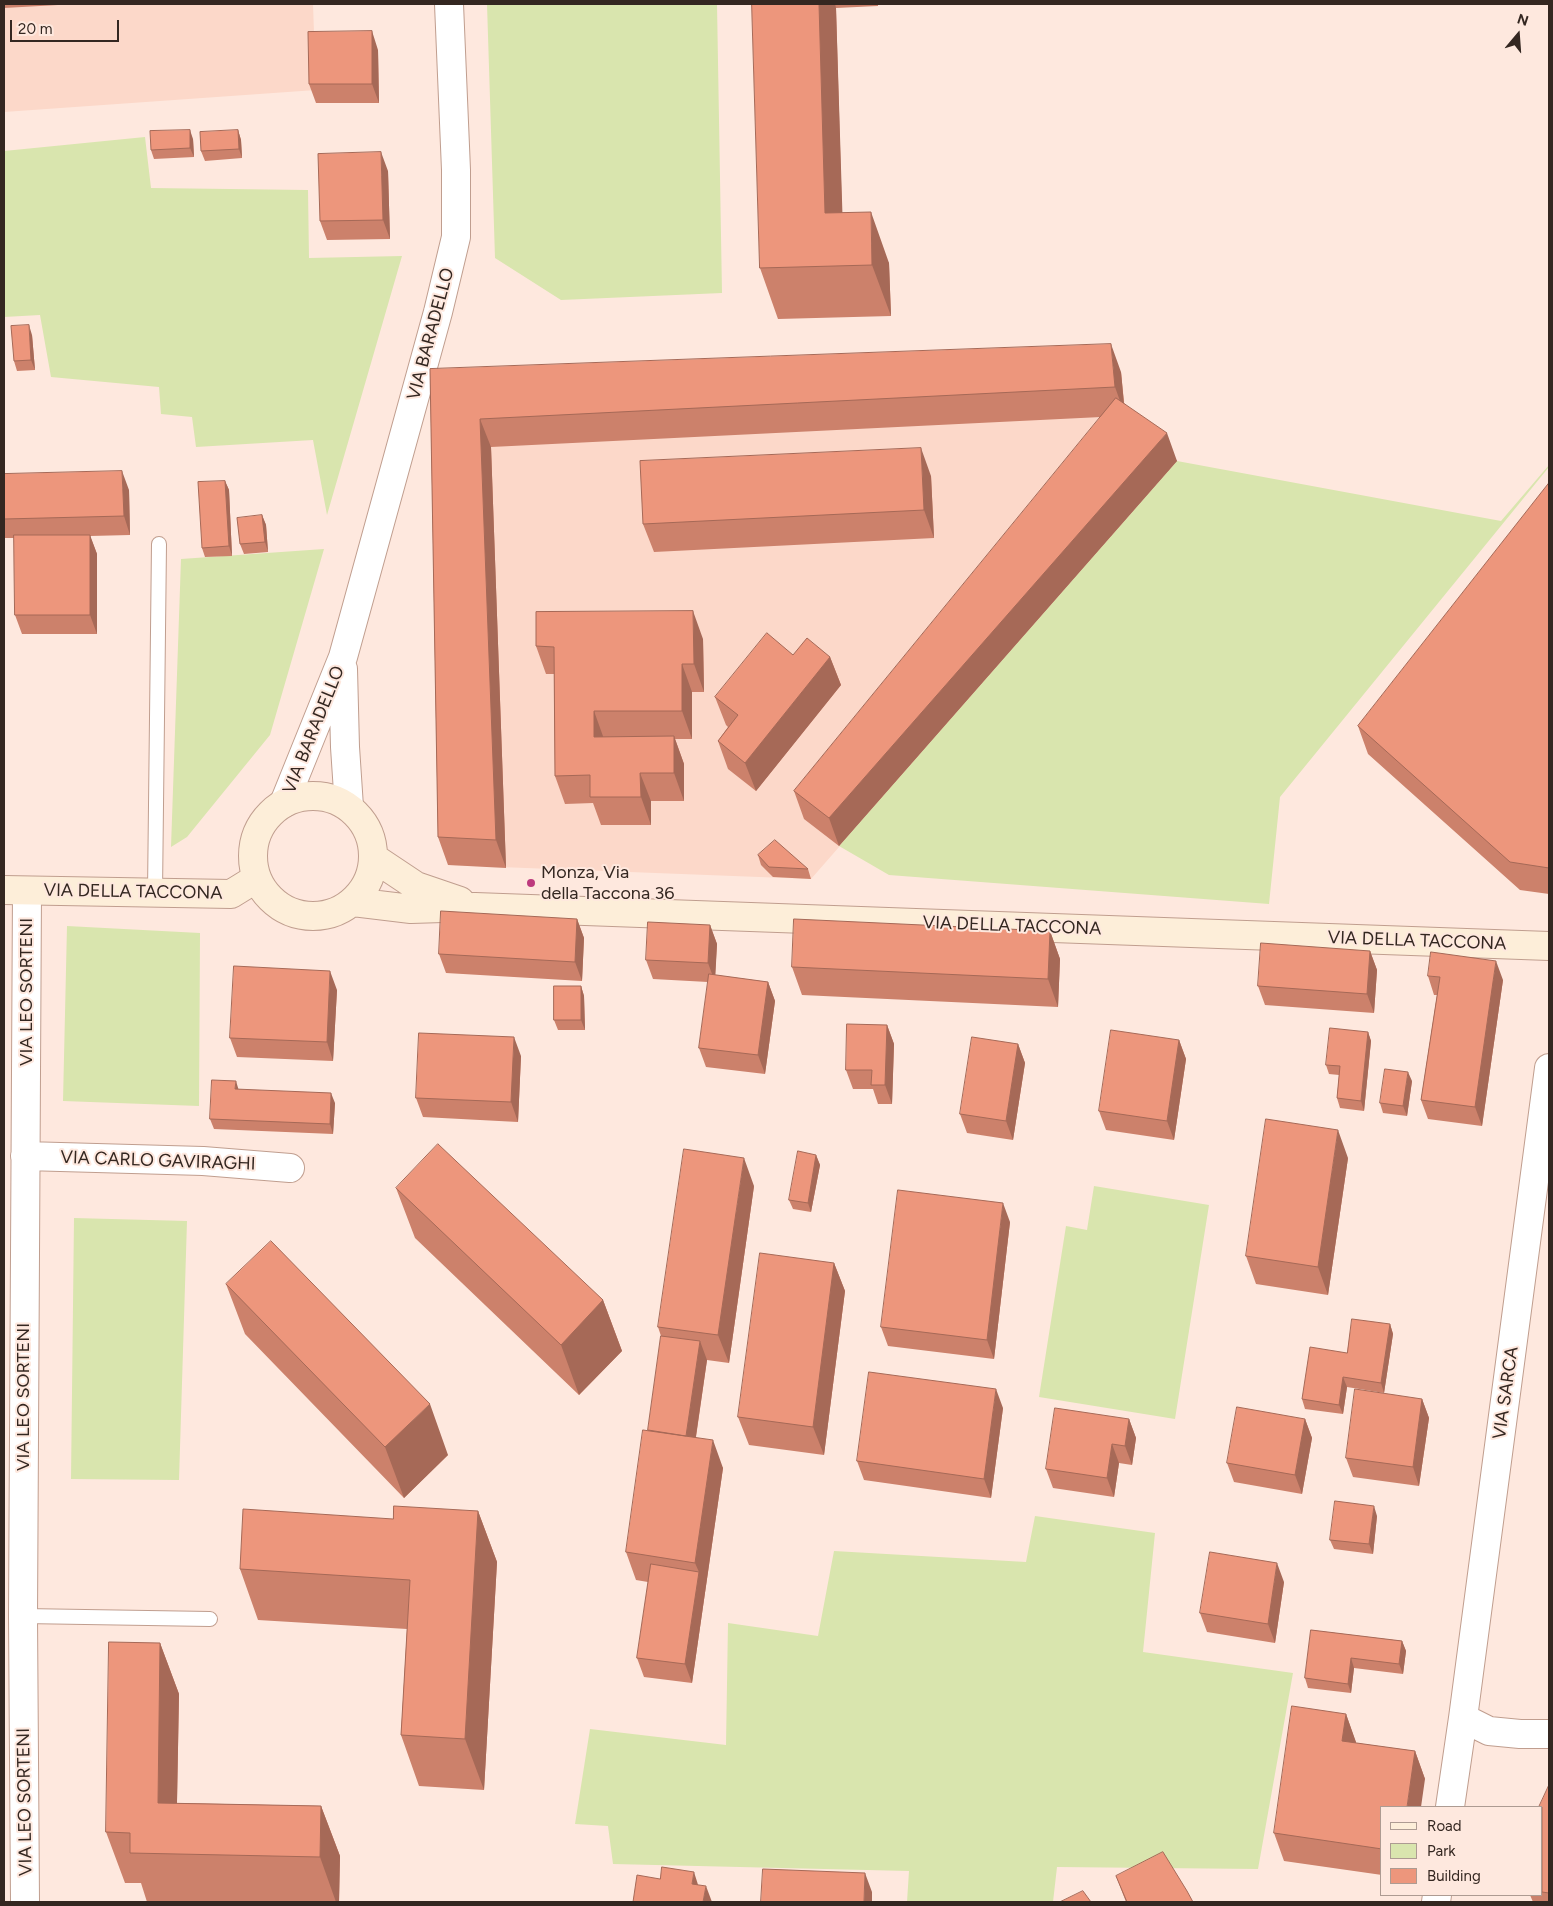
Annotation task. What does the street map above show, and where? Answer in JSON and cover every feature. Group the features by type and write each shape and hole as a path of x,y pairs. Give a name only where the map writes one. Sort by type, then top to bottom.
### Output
{"main road":[{"path":"317,795 334,799 349,807 363,821 372,838 374,858 372,874 364,890 353,902 337,912 318,916 299,915 281,907 267,894 257,878 253,861 254,844 260,828 270,813 284,803 300,797 317,795"},
{"name":"VIA DELLA TACCONA","path":"374,858 416,886 475,906"},
{"name":"VIA DELLA TACCONA","path":"16,891 231,894 257,878"},
{"name":"VIA DELLA TACCONA","path":"353,902 411,909 475,906 1549,946"}],"street":[{"name":"VIA BARADELLO","path":"284,803 343,657 438,312 456,237 456,170 449,4"},
{"name":"VIA BARADELLO","path":"343,657 345,747 349,807"},
{"name":"VIA LEO SORTENI","path":"16,891 25,1156 23,1616 25,1902"},
{"name":"VIA SARCA","path":"1450,1806 1549,1068"},
{"name":"VIA CARLO GAVIRAGHI","path":"25,1156 203,1161 290,1168"},
{"path":"1463,1718 1489,1731 1549,1734"}],"lane":[{"path":"155,892 159,544"},
{"path":"23,1616 210,1619"}],"shaded area":[{"path":"4,4 313,4 316,90 4,112"},
{"path":"1121,372 1127,426 1177,461 811,879 448,865 440,397"}],"green space":[{"path":"487,4 717,4 722,293 561,300 495,258"},
{"path":"145,137 151,188 308,190 309,258 402,256 327,515 313,440 196,447 192,417 161,414 159,387 51,377 40,315 4,317 4,151"},
{"path":"1177,461 1501,521 1549,465 1549,467 1280,797 1269,904 889,875 839,846"},
{"path":"324,549 270,735 187,837 171,847 181,559"},
{"path":"67,926 200,933 199,1106 63,1101"},
{"path":"1094,1186 1209,1205 1175,1419 1039,1397 1066,1226 1087,1230"},
{"path":"74,1218 187,1221 179,1480 71,1479"},
{"path":"1035,1516 1155,1533 1143,1652 1293,1673 1258,1869 1057,1867 1053,1902 907,1902 909,1871 613,1864 608,1826 575,1824 590,1729 726,1745 728,1623 818,1636 834,1551 1026,1562"}],"building":[{"path":"752,4 819,4 825,213 871,212 872,265 760,268"},
{"path":"372,31 372,84 309,84 308,32"},
{"path":"190,130 190,148 151,150 150,131"},
{"path":"238,130 239,149 201,151 200,132"},
{"path":"381,152 383,220 320,221 318,154"},
{"path":"29,325 31,360 14,361 11,326"},
{"path":"1111,344 1115,387 480,419 496,840 438,837 430,369"},
{"path":"1116,398 1167,433 829,818 794,791"},
{"path":"921,448 924,510 643,524 640,461"},
{"path":"122,471 124,516 4,519 4,474"},
{"path":"225,481 229,546 202,548 198,482"},
{"path":"1549,483 1549,868 1510,862 1358,726"},
{"path":"262,515 265,542 240,544 237,518"},
{"path":"14,535 90,535 90,615 15,615"},
{"path":"693,611 694,664 682,664 682,711 594,711 594,737 674,736 674,773 640,773 641,797 590,797 590,775 555,776 554,647 536,646 536,612"},
{"path":"767,633 793,655 807,638 830,657 745,763 718,741 738,715 715,697"},
{"path":"775,840 808,869 769,867 758,855"},
{"path":"441,911 577,919 575,962 439,954"},
{"path":"794,919 1050,931 1048,979 792,967"},
{"path":"648,922 710,925 708,963 646,960"},
{"path":"1261,943 1370,951 1367,994 1258,986"},
{"path":"1431,952 1496,961 1475,1107 1421,1100 1440,977 1428,976"},
{"path":"234,966 330,971 327,1042 230,1038"},
{"path":"709,974 768,982 758,1055 699,1048"},
{"path":"554,986 581,986 581,1020 554,1020"},
{"path":"847,1024 887,1025 885,1085 871,1085 872,1070 846,1070"},
{"path":"1330,1028 1368,1032 1361,1101 1337,1098 1340,1066 1326,1065"},
{"path":"1111,1030 1179,1040 1167,1121 1099,1111"},
{"path":"419,1033 514,1037 511,1102 416,1098"},
{"path":"972,1037 1018,1044 1006,1121 960,1114"},
{"path":"1385,1069 1408,1072 1403,1106 1380,1103"},
{"path":"212,1080 236,1081 235,1089 331,1093 330,1124 210,1119"},
{"path":"1266,1119 1338,1130 1318,1267 1246,1256"},
{"path":"438,1144 603,1300 561,1345 396,1188"},
{"path":"684,1149 744,1158 718,1335 658,1327"},
{"path":"798,1151 816,1155 808,1203 789,1200"},
{"path":"898,1190 1003,1203 987,1340 881,1327"},
{"path":"271,1241 430,1404 385,1447 226,1284"},
{"path":"760,1253 834,1263 813,1427 738,1417"},
{"path":"1352,1319 1390,1324 1381,1383 1343,1377 1339,1405 1302,1399 1310,1347 1347,1353"},
{"path":"661,1336 700,1341 686,1436 648,1430"},
{"path":"869,1372 996,1389 984,1479 857,1461"},
{"path":"1355,1389 1422,1399 1413,1467 1346,1458"},
{"path":"1237,1407 1305,1419 1295,1475 1227,1463"},
{"path":"1055,1408 1129,1419 1125,1446 1112,1444 1107,1478 1046,1469"},
{"path":"643,1430 713,1440 695,1563 626,1552"},
{"path":"1335,1501 1374,1506 1369,1544 1330,1540"},
{"path":"394,1506 478,1511 465,1739 401,1735 410,1580 240,1569 243,1509 393,1519"},
{"path":"1210,1552 1277,1563 1268,1624 1200,1613"},
{"path":"651,1564 699,1572 685,1664 637,1658"},
{"path":"1311,1630 1402,1641 1399,1664 1351,1658 1348,1684 1305,1678"},
{"path":"109,1642 160,1643 158,1803 321,1806 320,1857 130,1853 130,1833 106,1832"},
{"path":"1292,1706 1346,1714 1342,1741 1415,1751 1407,1806 1380,1806 1380,1849 1274,1833"},
{"path":"1549,1785 1549,1893 1543,1892 1543,1806 1539,1806"},
{"path":"1163,1852 1193,1902 1127,1902 1116,1876"},
{"path":"662,1867 694,1872 692,1884 706,1886 703,1902 633,1902 637,1875 660,1879"},
{"path":"763,1869 865,1873 864,1902 761,1902"},
{"path":"1083,1891 1091,1902 1060,1902"}],"place":[{"name":"Monza, Via della Taccona 36","path":"531,883"}]}
